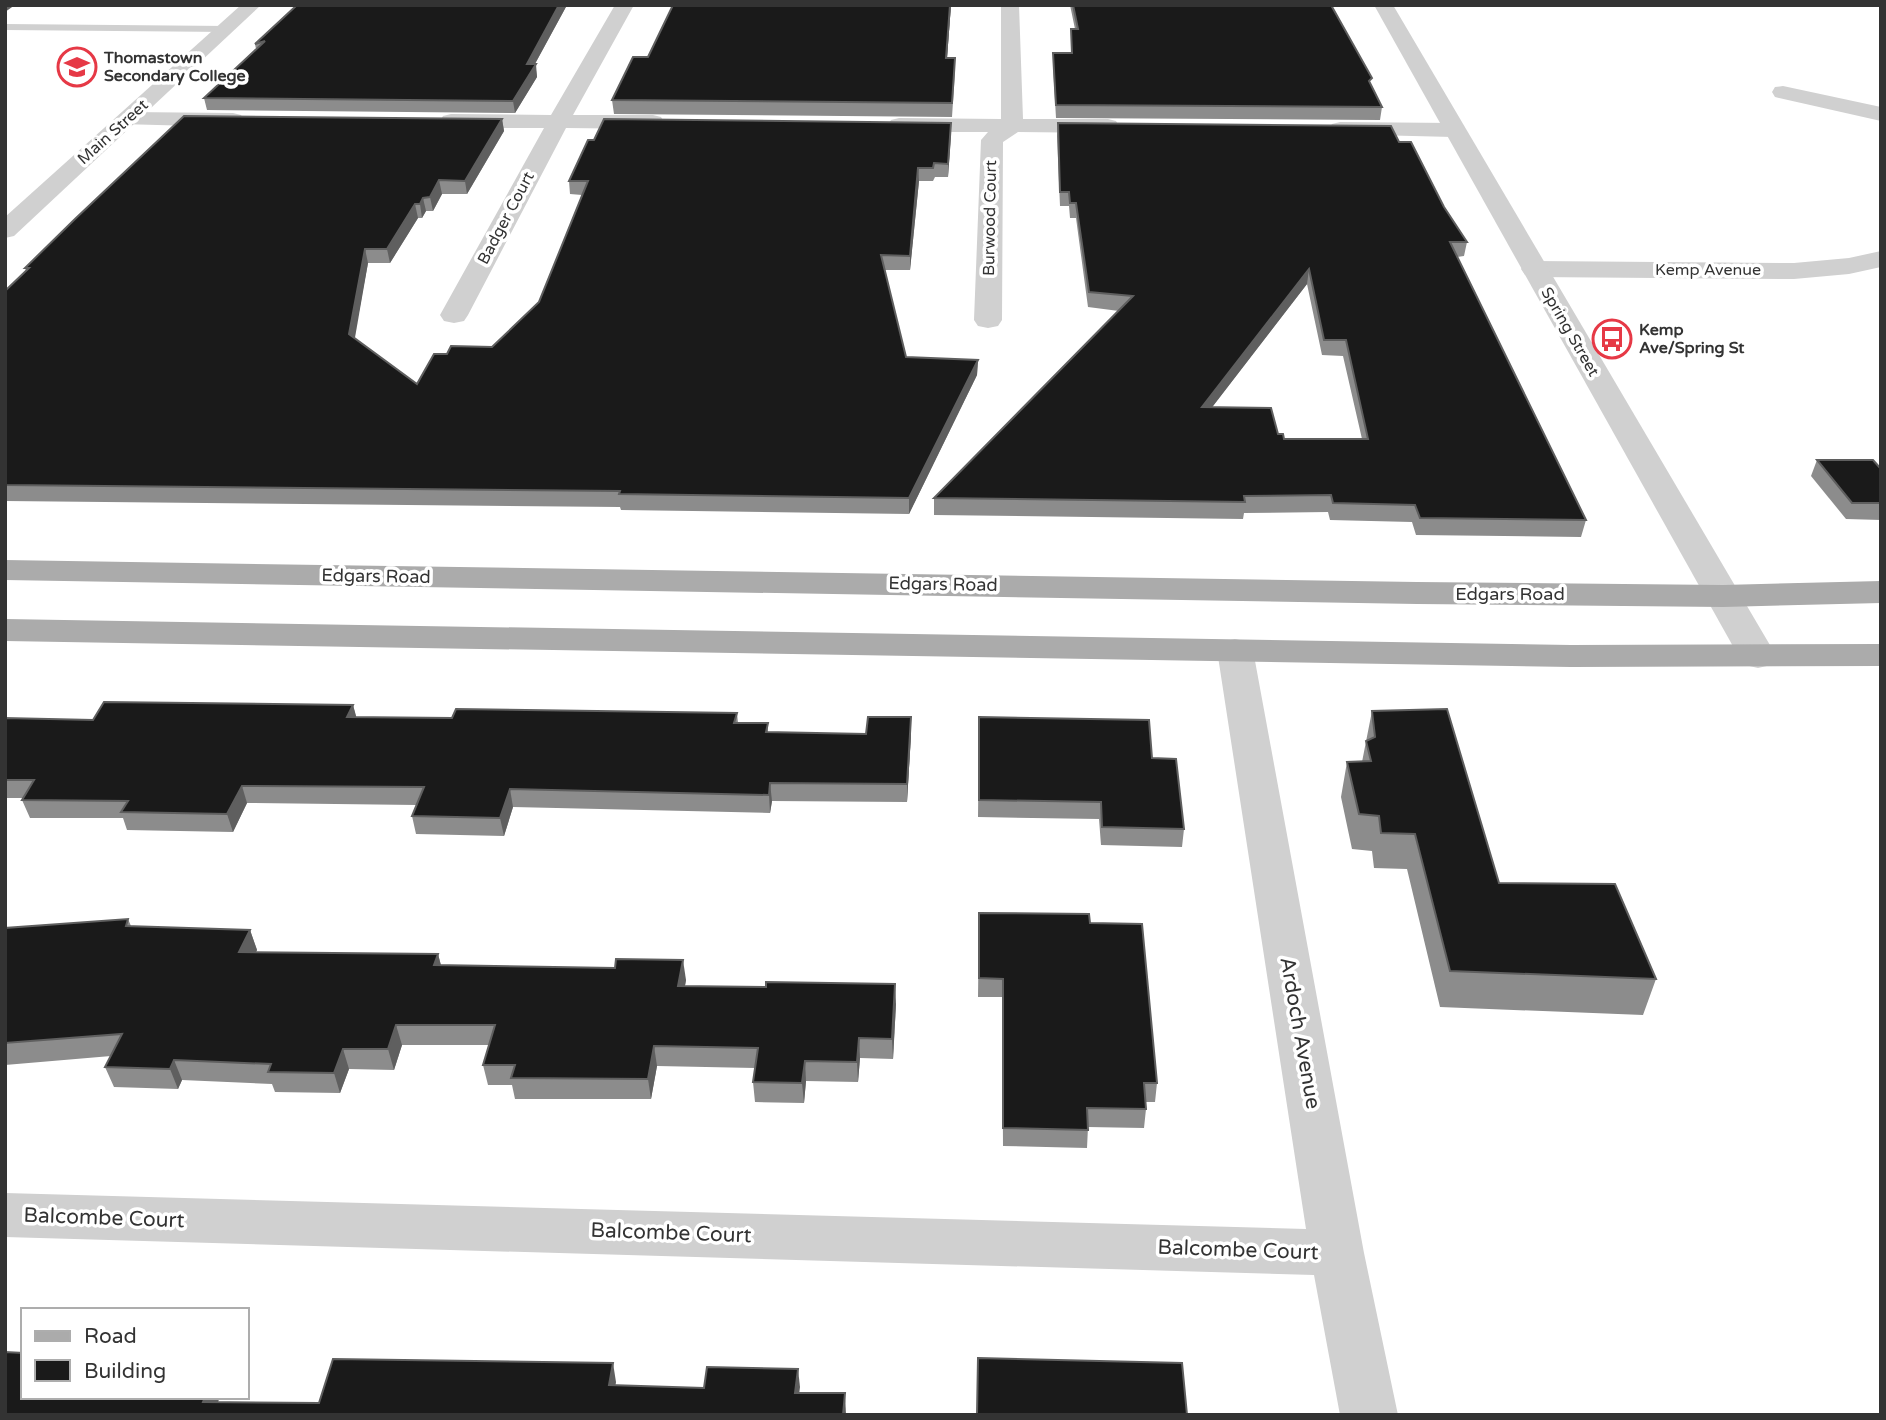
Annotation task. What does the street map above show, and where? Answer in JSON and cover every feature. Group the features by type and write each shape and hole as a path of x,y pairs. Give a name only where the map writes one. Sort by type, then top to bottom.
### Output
{"main road":[{"name":"Edgars Road","path":"5,570 1723,596 1881,592"},
{"path":"5,630 1758,657 1881,655"}],"street":[{"name":"Main Street","path":"5,231 252,5"},
{"name":"Badger Court","path":"454,315 558,122 625,5"},
{"path":"1010,5 1013,126"},
{"name":"Spring Street","path":"1383,5 1758,657"},
{"path":"1783,92 1881,114"},
{"path":"128,119 254,120"},
{"path":"434,121 678,123"},
{"path":"881,124 1125,127"},
{"name":"Burwood Court","path":"988,320 992,141 1013,126"},
{"path":"1317,129 1453,130"},
{"name":"Kemp Avenue","path":"1534,269 1794,271 1849,266 1881,259"},
{"name":"Ardoch Avenue","path":"1235,650 1337,1253 1368,1415"},
{"name":"Balcombe Court","path":"5,1215 1337,1253"}],"lane":[{"path":"5,27 227,29"}],"building":[{"path":"297,5 559,5 527,64 536,64 513,101 204,98 265,41 255,44"},
{"path":"673,5 950,5 946,58 955,58 952,103 612,100 633,57 648,57"},
{"path":"1073,5 1331,5 1372,78 1369,81 1382,107 1056,105 1053,53 1072,53 1071,29 1078,29"},
{"path":"184,116 502,119 465,181 439,180 430,197 423,198 420,204 415,204 387,249 365,249 349,334 417,384 434,354 447,354 451,346 492,347 539,302 588,181 569,181 588,140 594,140 604,119 951,123 948,164 934,163 933,168 918,168 910,256 881,255 906,357 978,360 909,498 619,494 620,491 5,485 5,291 75,219"},
{"path":"1058,123 1391,126 1399,142 1411,142 1444,207 1467,242 1450,242 1586,520 1420,518 1415,505 1333,503 1331,495 1244,496 1245,502 934,498 1133,296 1089,292 1076,203 1070,203 1069,192 1060,192","holes":["1309,269 1324,340 1346,340 1368,439 1284,439 1283,434 1278,434 1271,408 1202,407"]},
{"path":"1817,460 1873,460 1881,469 1881,503 1852,503"},
{"path":"104,702 353,705 347,717 452,718 456,709 737,713 734,723 768,723 766,732 866,734 868,717 911,717 907,784 770,783 769,795 510,789 500,818 412,816 424,787 242,786 227,814 121,812 128,801 22,800 34,780 5,780 5,718 93,720"},
{"path":"1447,709 1499,883 1615,884 1656,979 1450,971 1415,834 1381,833 1379,816 1359,814 1347,762 1371,761 1366,741 1375,737 1372,711"},
{"path":"979,717 1149,720 1152,758 1176,759 1184,829 1102,827 1101,802 979,800"},
{"path":"979,913 1089,914 1090,923 1142,924 1157,1083 1144,1083 1146,1109 1087,1108 1088,1130 1003,1128 1003,979 979,978"},
{"path":"128,919 126,926 250,930 239,952 438,954 434,965 615,968 616,959 683,960 678,986 766,987 766,982 895,984 892,1039 859,1038 857,1062 805,1061 802,1083 753,1082 758,1048 654,1046 648,1079 511,1078 515,1065 483,1065 495,1025 396,1025 388,1049 343,1049 334,1073 268,1072 271,1064 174,1060 170,1069 105,1067 122,1034 5,1043 5,928"},
{"path":"5,1352 21,1353 21,1399 204,1399 203,1402 319,1403 333,1359 613,1363 609,1385 704,1388 707,1367 798,1369 795,1393 845,1393 843,1415 5,1415"},
{"path":"978,1358 1182,1363 1187,1415 977,1415"}],"place":[{"name":"Thomastown Secondary College","path":"77,67"},
{"name":"Kemp Ave/Spring St","path":"1612,339"}]}
